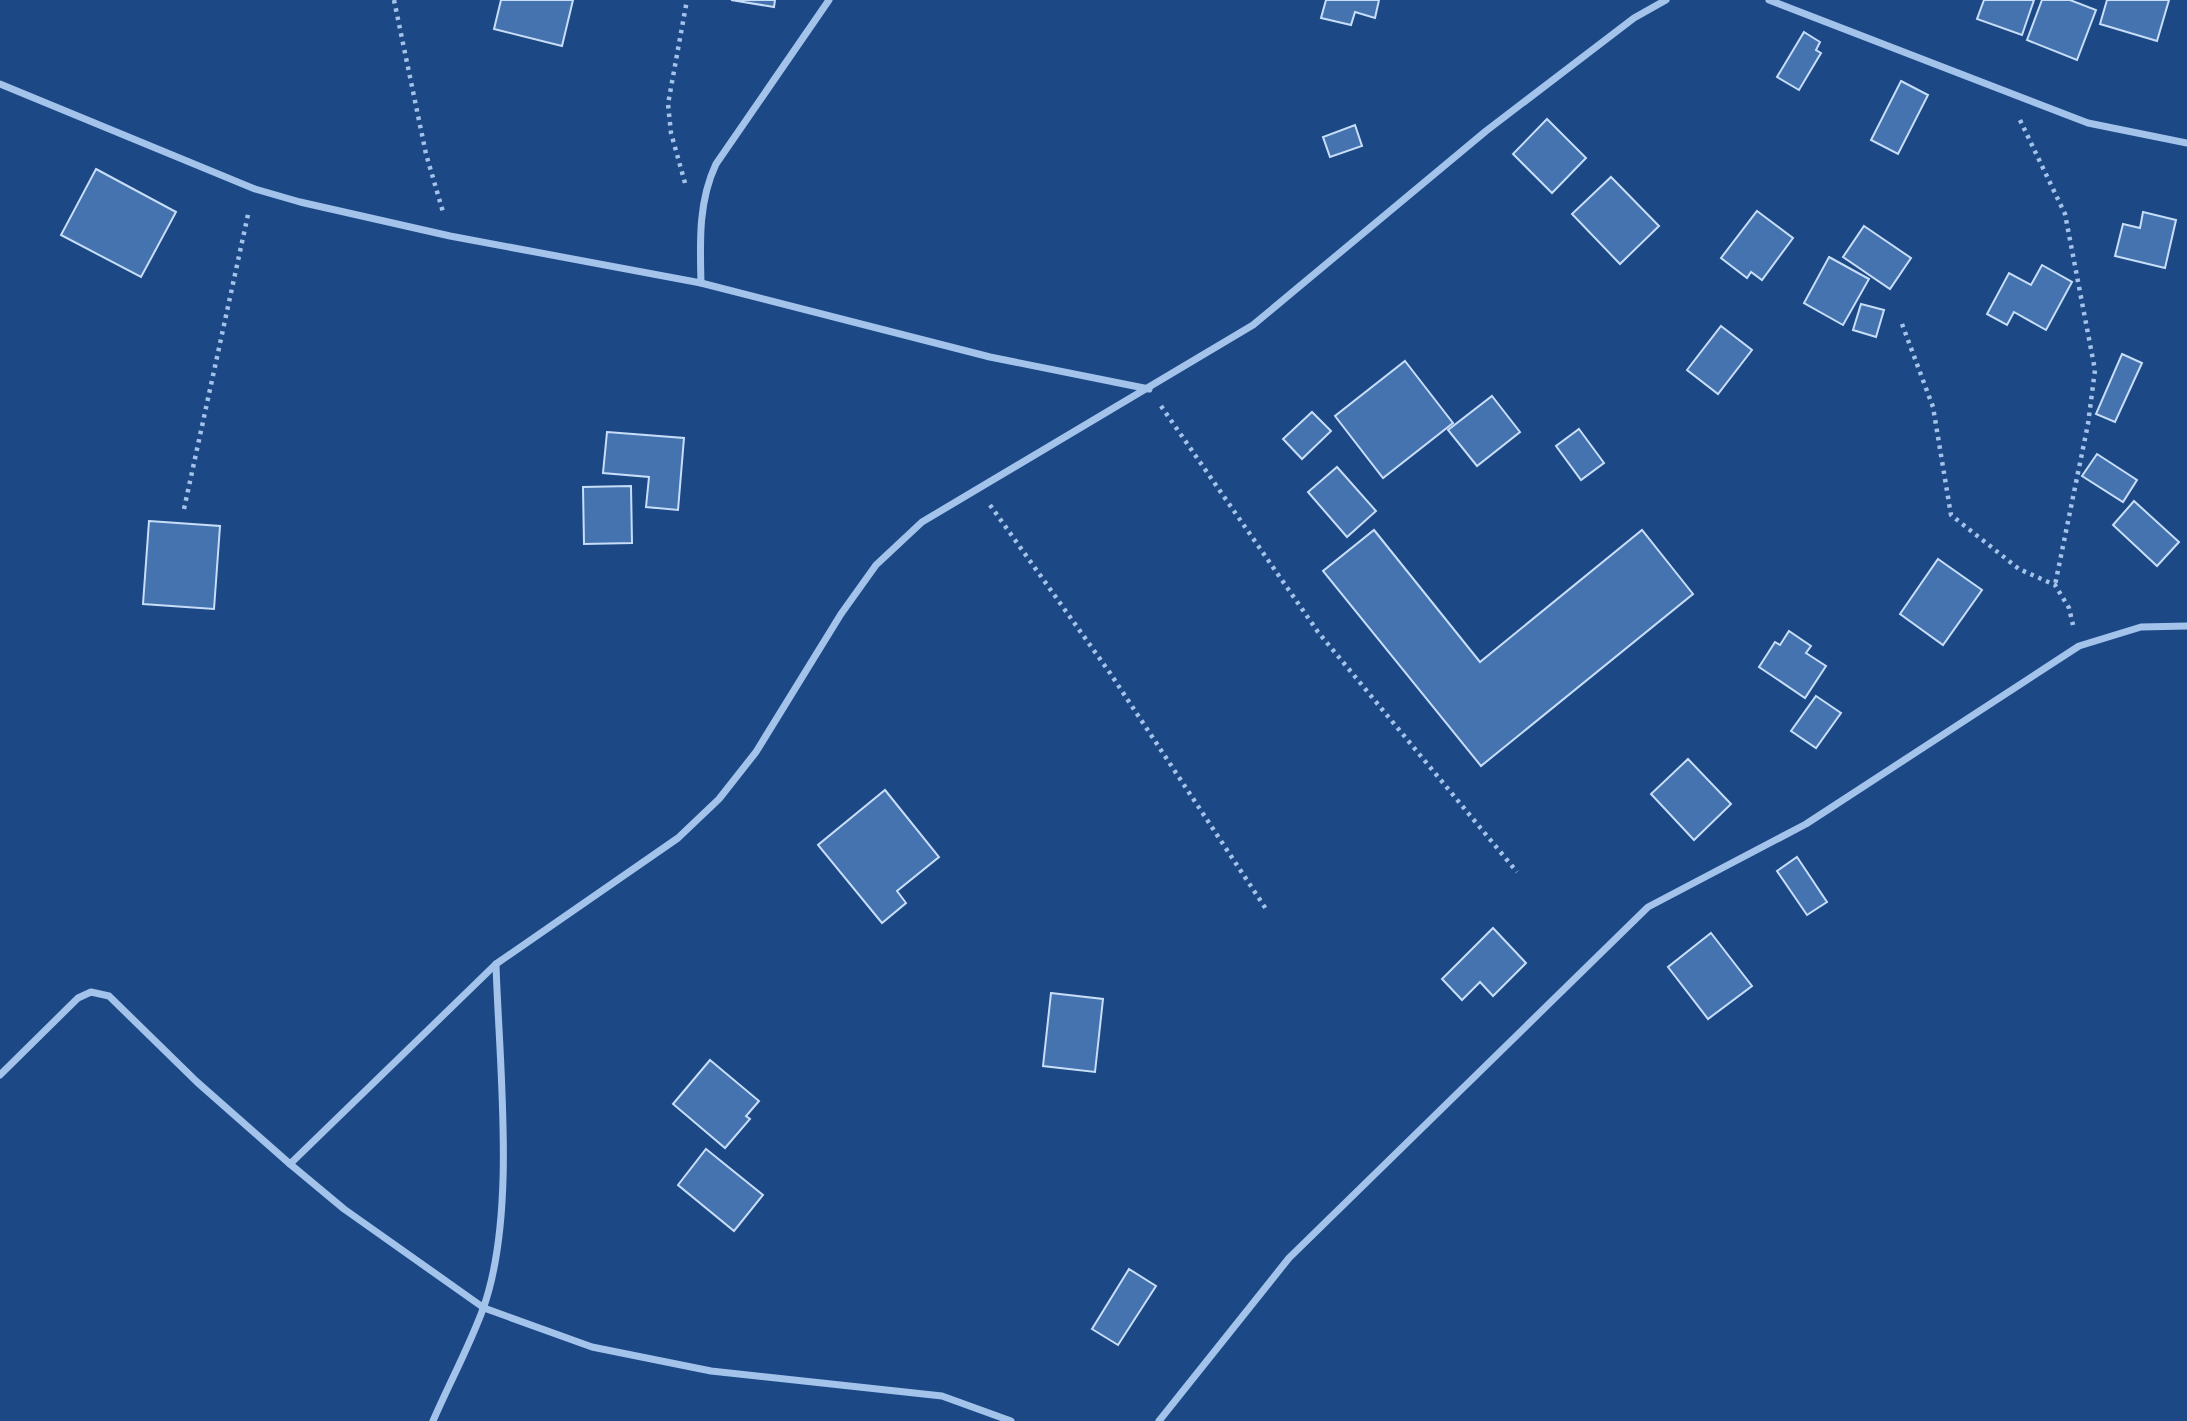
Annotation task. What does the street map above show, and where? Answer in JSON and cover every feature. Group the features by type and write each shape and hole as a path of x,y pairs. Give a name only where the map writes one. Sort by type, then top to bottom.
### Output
{"street":[{"path":"701,283 700,238 708,180 716,164 829,0"},
{"path":"290,1164 496,964 678,838 719,799 755,752 841,614 876,565 922,522 1253,325 1486,131 1633,18 1665,0"},
{"path":"1769,0 2088,123 2187,144"},
{"path":"0,85 255,189 450,236 701,283 990,357 1149,389"},
{"path":"1160,1421 1289,1258 1647,907 1807,824 2079,646 2141,627 2187,626"},
{"path":"433,1421 484,1308 495,1256 503,1176 496,964"},
{"path":"0,1075 78,998 91,992 109,996 197,1082 344,1209 484,1308 592,1347 712,1371 942,1396 1011,1421"}],"path":[{"path":"394,0 426,154 450,236"},
{"path":"686,186 671,134 668,104 687,0"},
{"path":"2008,94 2065,214 2095,370 2088,424 2055,585"},
{"path":"184,509 255,189"},
{"path":"1902,324 1933,407 1951,515 2019,569 2055,585 2069,608 2079,646"},
{"path":"1149,389 1318,632 1517,872"},
{"path":"979,489 1110,673 1266,909"}],"building":[{"path":"501,0 573,0 562,46 494,29"},
{"path":"731,0 775,0 774,7"},
{"path":"1326,0 1379,0 1375,18 1355,12 1351,25 1321,18"},
{"path":"1984,0 2034,0 2022,35 1977,19"},
{"path":"2042,0 2070,0 2096,10 2077,60 2027,40"},
{"path":"2107,0 2169,0 2157,41 2100,24"},
{"path":"1804,32 1820,42 1816,50 1821,53 1799,90 1777,77"},
{"path":"1901,81 1928,95 1898,154 1871,140"},
{"path":"1547,119 1586,158 1552,193 1513,154"},
{"path":"1355,125 1362,146 1330,157 1323,137"},
{"path":"96,169 176,212 141,277 61,235"},
{"path":"1611,177 1659,226 1620,264 1572,214"},
{"path":"1757,211 1793,238 1762,280 1751,272 1747,278 1721,258"},
{"path":"2143,212 2176,220 2165,268 2115,256 2123,224 2140,228"},
{"path":"1864,226 1911,258 1890,289 1843,257"},
{"path":"1829,257 1869,279 1843,325 1804,303"},
{"path":"2042,265 2072,282 2046,330 2014,312 2007,325 1987,314 2009,273 2031,285"},
{"path":"1861,304 1884,310 1876,337 1853,330"},
{"path":"1721,326 1752,350 1718,394 1687,370"},
{"path":"2122,354 2142,363 2115,422 2096,414"},
{"path":"1405,361 1453,423 1383,478 1335,416"},
{"path":"1492,396 1520,432 1477,466 1448,430"},
{"path":"1312,412 1331,431 1302,459 1283,439"},
{"path":"1579,429 1604,463 1581,480 1556,446"},
{"path":"607,432 684,438 678,510 646,507 649,477 603,473"},
{"path":"2097,454 2137,480 2123,502 2082,476"},
{"path":"1337,467 1376,511 1347,537 1308,492"},
{"path":"631,486 632,543 584,544 583,487"},
{"path":"2134,501 2179,542 2157,566 2113,525"},
{"path":"149,521 220,526 214,609 143,604"},
{"path":"1374,530 1480,662 1642,530 1693,594 1481,766 1323,571"},
{"path":"1938,559 1982,590 1943,645 1900,614"},
{"path":"1789,631 1811,646 1806,653 1826,666 1805,698 1759,667 1775,642 1780,645"},
{"path":"1816,696 1841,713 1816,748 1791,731"},
{"path":"1688,759 1731,804 1694,840 1651,794"},
{"path":"885,790 939,857 897,891 906,903 882,923 818,845"},
{"path":"1797,857 1827,902 1807,915 1777,871"},
{"path":"1493,928 1526,963 1493,996 1480,982 1462,1000 1442,979"},
{"path":"1711,933 1752,986 1708,1019 1668,967"},
{"path":"1051,993 1103,999 1095,1072 1043,1066"},
{"path":"710,1060 759,1101 746,1116 750,1119 725,1148 673,1104"},
{"path":"706,1149 763,1195 734,1231 678,1185"},
{"path":"1129,1269 1156,1286 1118,1345 1092,1329"}]}
